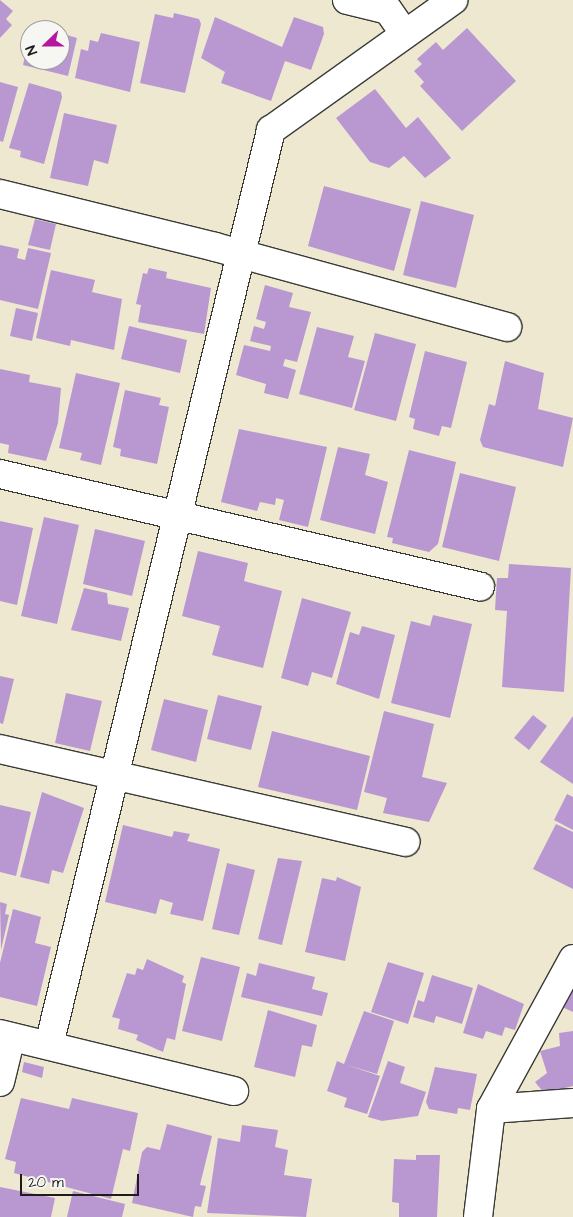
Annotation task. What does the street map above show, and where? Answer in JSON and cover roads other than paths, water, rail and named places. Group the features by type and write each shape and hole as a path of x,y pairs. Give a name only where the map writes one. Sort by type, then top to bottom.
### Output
{"street":[{"path":"347,0 388,10 405,34"},
{"path":"48,1045 116,776 271,130 453,0"},
{"path":"0,194 241,255 507,327"},
{"path":"0,474 480,587"},
{"path":"0,748 405,842"},
{"path":"478,1217 491,1110 573,959"},
{"path":"0,1082 6,1036 234,1091"},
{"path":"491,1110 573,1103"}]}
